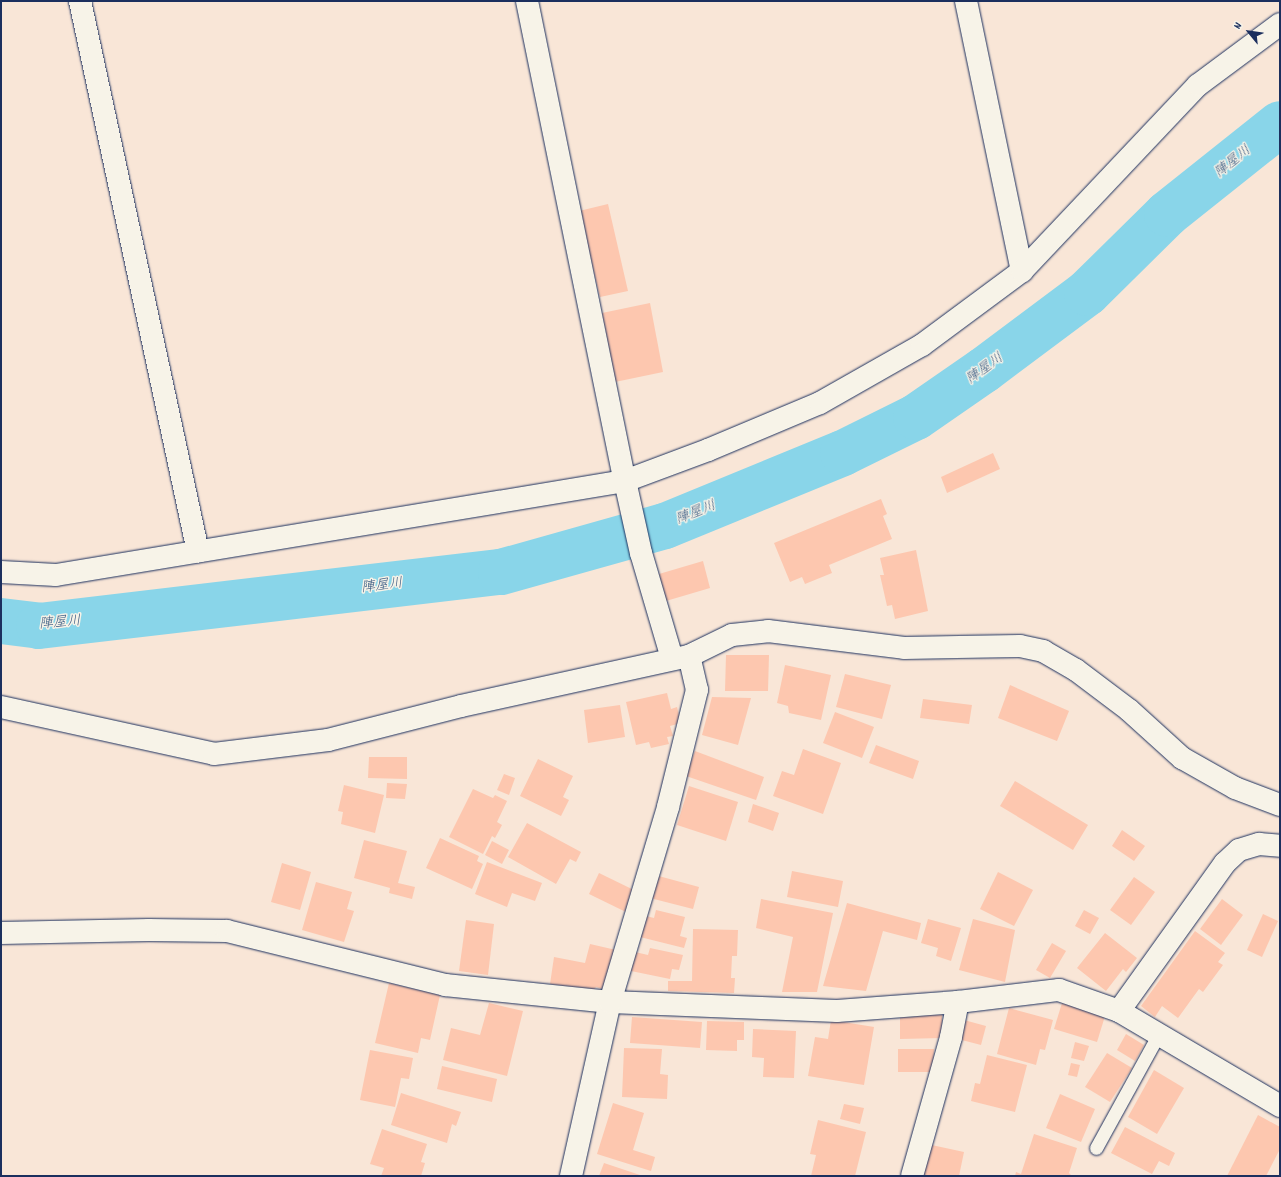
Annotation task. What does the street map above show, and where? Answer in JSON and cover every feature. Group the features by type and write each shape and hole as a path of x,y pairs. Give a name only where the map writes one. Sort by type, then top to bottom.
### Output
{"street":[{"path":"80,1 198,552"},
{"path":"527,1 641,553 681,657 697,690 668,807 610,1002 571,1176"},
{"path":"966,1 1022,271"},
{"path":"1,572 56,575 625,481 708,450 820,403 922,345 1022,271 1198,86 1280,24"},
{"path":"1,707 214,754 328,740 681,657 732,635 768,631 904,648 1020,646 1043,651 1076,670 1129,710 1182,758 1235,788 1280,805"},
{"path":"1118,1011 1225,863 1239,850 1259,844 1280,846"},
{"path":"1,934 149,930 227,931 445,985 610,1002 837,1011 958,1002 1060,990 1118,1011 1280,1106"},
{"path":"912,1176 951,1037 958,1002"}],"lane":[{"path":"1096,1148 1158,1035"}],"building":[{"path":"608,204 628,291 600,297 579,211"},
{"path":"650,303 663,372 615,382 602,313"},
{"path":"993,453 1000,469 947,493 941,477"},
{"path":"881,499 887,514 883,516 892,539 829,565 832,573 805,584 802,577 790,582 774,543"},
{"path":"916,550 928,611 895,619 892,605 887,606 880,575 884,575 880,558"},
{"path":"703,561 710,588 666,601 659,574"},
{"path":"726,655 769,655 768,691 725,691"},
{"path":"785,665 831,675 821,720 789,713 788,706 777,703"},
{"path":"845,674 891,685 882,719 836,707"},
{"path":"1010,685 1069,711 1057,741 998,718"},
{"path":"667,693 671,709 677,707 681,723 670,726 673,736 667,737 669,744 651,748 649,742 636,745 626,702"},
{"path":"712,697 751,698 738,745 702,735"},
{"path":"923,699 972,705 969,724 920,718"},
{"path":"620,705 625,737 588,743 584,710"},
{"path":"835,712 874,727 862,758 823,743"},
{"path":"876,745 919,761 913,779 869,763"},
{"path":"803,749 841,763 823,814 773,796 782,771 794,775"},
{"path":"695,751 764,777 756,800 686,776"},
{"path":"369,757 407,757 407,779 368,778"},
{"path":"538,759 573,776 563,797 569,800 561,816 520,796"},
{"path":"504,774 515,778 509,795 497,790"},
{"path":"1015,781 1088,825 1073,850 1000,806"},
{"path":"387,783 407,784 405,799 386,798"},
{"path":"344,785 384,795 375,833 341,824 343,812 338,811"},
{"path":"689,786 738,802 726,841 677,825"},
{"path":"473,789 493,798 495,795 507,801 497,822 502,825 495,838 492,836 483,854 449,837"},
{"path":"753,804 779,813 773,831 748,822"},
{"path":"527,823 581,852 576,862 570,859 556,884 508,857"},
{"path":"1122,830 1145,846 1134,861 1112,846"},
{"path":"440,838 479,856 477,861 483,864 472,889 426,868"},
{"path":"364,840 407,851 398,883 415,887 412,899 389,893 390,888 354,878"},
{"path":"492,841 509,850 502,864 485,855"},
{"path":"487,862 542,883 535,901 512,893 507,907 475,894"},
{"path":"282,863 311,872 300,910 271,902"},
{"path":"792,871 843,881 838,907 787,897"},
{"path":"998,872 1033,890 1014,926 980,909"},
{"path":"599,873 640,893 630,914 589,894"},
{"path":"655,875 699,887 693,909 650,898"},
{"path":"1134,877 1155,892 1131,925 1110,910"},
{"path":"316,882 352,892 347,909 354,911 344,942 302,930"},
{"path":"761,899 833,913 817,992 782,992 793,937 756,928"},
{"path":"1222,899 1243,915 1221,945 1200,929"},
{"path":"847,903 921,923 917,940 883,931 866,991 823,986"},
{"path":"656,910 685,917 680,936 687,938 684,948 640,937 646,916 654,918"},
{"path":"1084,910 1099,918 1090,934 1075,926"},
{"path":"1263,914 1278,921 1262,957 1247,950"},
{"path":"928,919 961,928 951,961 936,956 938,948 921,943"},
{"path":"973,919 1015,930 1005,982 959,970"},
{"path":"466,920 494,924 488,975 459,971"},
{"path":"693,929 738,930 737,956 732,956 731,978 735,978 734,993 668,991 668,981 692,981"},
{"path":"1195,931 1225,953 1218,962 1223,965 1203,992 1199,989 1178,1018 1162,1006 1155,1017 1141,1006"},
{"path":"1105,933 1137,958 1126,972 1123,969 1106,991 1077,968"},
{"path":"1052,943 1066,951 1050,978 1036,970"},
{"path":"590,944 616,950 606,990 596,987 593,991 550,984 554,957 585,963"},
{"path":"650,948 683,955 679,970 672,969 670,979 631,971 635,952 648,955"},
{"path":"389,983 440,995 430,1040 421,1038 418,1053 375,1043"},
{"path":"489,1003 523,1011 507,1076 443,1060 451,1028 480,1035"},
{"path":"1062,1003 1105,1016 1097,1042 1054,1029"},
{"path":"1009,1008 1053,1020 1045,1050 1040,1049 1036,1065 997,1054"},
{"path":"900,1014 942,1014 942,1038 900,1039"},
{"path":"632,1017 702,1022 700,1048 630,1043"},
{"path":"831,1020 874,1027 864,1085 808,1076 815,1037 828,1039"},
{"path":"964,1020 986,1026 981,1045 958,1039"},
{"path":"707,1021 744,1022 744,1040 737,1040 737,1051 706,1050"},
{"path":"753,1029 796,1031 794,1078 763,1077 764,1058 752,1057"},
{"path":"1126,1034 1144,1045 1135,1061 1117,1050"},
{"path":"1075,1042 1089,1046 1084,1061 1071,1058"},
{"path":"624,1048 662,1049 660,1074 668,1075 667,1099 622,1097"},
{"path":"898,1049 934,1049 933,1072 898,1072"},
{"path":"370,1050 413,1058 409,1079 401,1078 395,1107 360,1100"},
{"path":"1107,1053 1132,1068 1110,1102 1085,1087"},
{"path":"987,1055 1027,1065 1015,1112 971,1101 975,1083 980,1084"},
{"path":"1071,1063 1080,1065 1077,1077 1068,1075"},
{"path":"442,1066 497,1079 492,1102 437,1089"},
{"path":"1154,1070 1184,1088 1157,1134 1128,1117"},
{"path":"401,1093 461,1112 456,1126 452,1124 447,1143 391,1125"},
{"path":"1060,1094 1095,1109 1081,1142 1046,1128"},
{"path":"613,1103 644,1113 633,1150 655,1157 651,1171 597,1154"},
{"path":"844,1104 864,1108 860,1124 840,1119"},
{"path":"1258,1115 1280,1127 1280,1149 1266,1176 1227,1176"},
{"path":"818,1120 866,1132 855,1176 811,1176 816,1155 810,1154"},
{"path":"1125,1127 1175,1153 1169,1166 1159,1161 1152,1174 1111,1153"},
{"path":"382,1129 427,1144 421,1162 425,1163 421,1176 381,1176 384,1168 370,1164"},
{"path":"1034,1134 1077,1148 1069,1173 1072,1176 1015,1176 1016,1172 1021,1174"},
{"path":"927,1144 964,1152 959,1176 920,1176"},
{"path":"604,1163 643,1176 599,1176"}],"waterway":[{"name":"陣屋川","path":"1,621 39,626 501,572 665,526 843,453 916,417 984,370 1087,293 1167,214 1280,124"}]}
